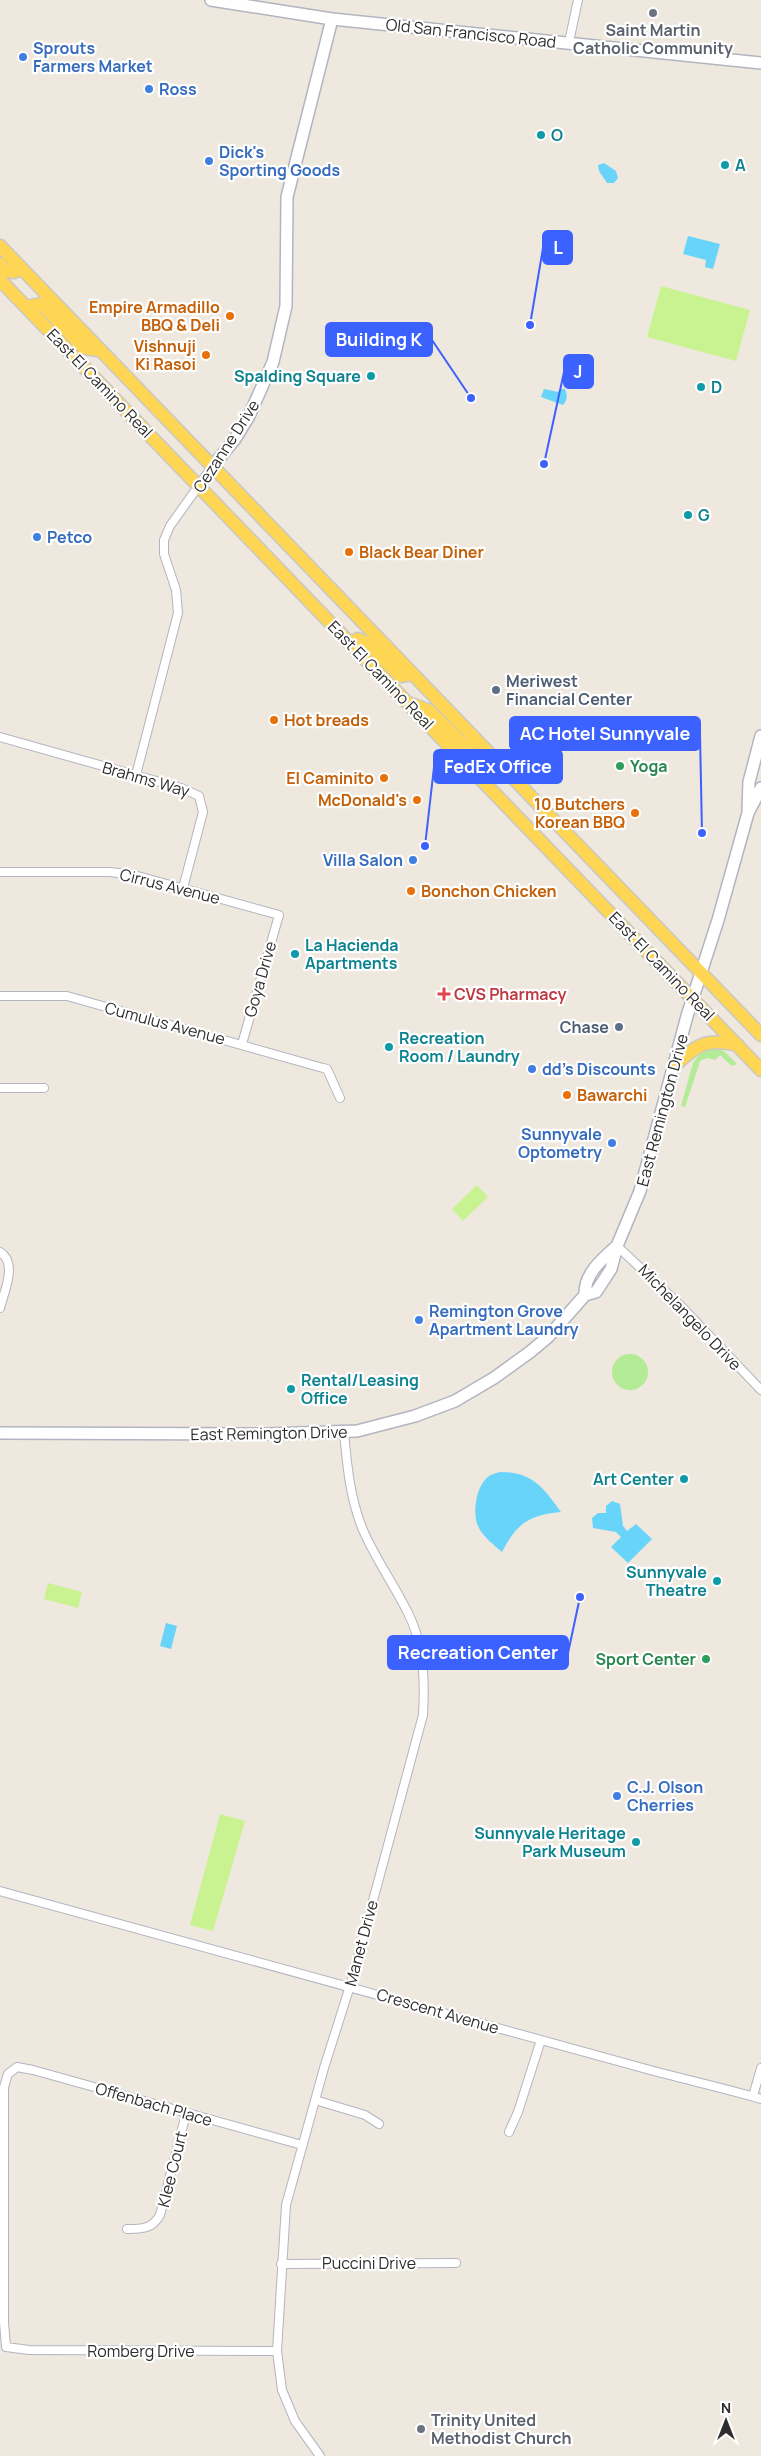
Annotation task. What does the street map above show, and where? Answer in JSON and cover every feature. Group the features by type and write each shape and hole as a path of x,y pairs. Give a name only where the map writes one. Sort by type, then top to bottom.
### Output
{"main road":[{"name":"Old San Francisco Road","path":"211,0 332,19 761,63"},
{"name":"Cezanne Drive","path":"212,467 244,424 274,362 286,306 287,197 332,19"},
{"name":"East El Camino Real","path":"0,246 98,350 761,1035"},
{"path":"0,264 6,271 14,272 21,268"},
{"name":"East El Camino Real","path":"0,280 761,1070"},
{"path":"26,307 41,304 84,348 98,350"},
{"path":"350,643 358,639 367,643 400,676 413,674"},
{"path":"408,703 430,711 463,744 469,745 476,740"},
{"path":"748,813 749,782 761,736"},
{"path":"748,813 761,788"},
{"name":"East Remington Drive","path":"0,1433 267,1434 344,1432 377,1427 415,1416 475,1390 530,1352 548,1337 585,1295 584,1284 600,1262 617,1246 640,1191 693,998 748,813"},
{"path":"675,1066 695,1047 706,1042 717,1041 738,1045"}],"street":[{"path":"569,42 578,0"},
{"name":"Cezanne Drive","path":"136,775 178,613 176,590 164,554 164,540 170,526 212,467"},
{"name":"Brahms Way","path":"0,738 191,791 199,796 203,812 183,888"},
{"name":"Cirrus Avenue","path":"0,872 110,872 134,874 278,914"},
{"name":"Goya Drive","path":"242,1044 278,914"},
{"name":"Cumulus Avenue","path":"0,996 67,996 327,1069 340,1098"},
{"path":"0,1088 44,1088"},
{"name":"Michelangelo Drive","path":"617,1246 680,1305 761,1390"},
{"path":"0,1252 9,1262 10,1269 0,1308"},
{"name":"Manet Drive","path":"320,2456 295,2421 285,2398 277,2351 286,2205 315,2100 350,1986 423,1715 426,1680 417,1634 408,1611 378,1560 356,1513 348,1470 344,1432"},
{"name":"Crescent Avenue","path":"0,1891 114,1920 287,1971 350,1986 757,2098"},
{"path":"509,2132 518,2112 541,2040"},
{"name":"Offenbach Place","path":"6,2347 4,2322 4,2087 8,2074 18,2067 302,2145"},
{"path":"757,2098 761,2068"},
{"path":"315,2100 365,2116 379,2124"},
{"name":"Klee Court","path":"127,2229 143,2229 154,2225 160,2216 186,2114"},
{"name":"Puccini Drive","path":"281,2264 456,2263"},
{"name":"Romberg Drive","path":"6,2347 29,2350 277,2351"}],"green space":[{"path":"661,286 750,310 736,361 647,337"},
{"path":"714,1048 724,1051 737,1064 732,1066 720,1055 715,1060 707,1058 700,1061 685,1107 681,1106 693,1063 701,1052"},
{"path":"477,1185 488,1197 463,1221 452,1209"},
{"path":"630,1354 637,1355 643,1359 647,1365 647,1379 643,1385 637,1389 630,1390 623,1389 617,1385 613,1379 612,1372 613,1365 617,1359 623,1355"},
{"path":"48,1583 82,1592 78,1608 44,1599"},
{"path":"220,1814 245,1821 213,1931 190,1925"}],"water":[{"path":"604,163 616,171 618,178 614,183 607,183 599,171 598,165"},
{"path":"688,236 720,244 713,269 705,267 706,260 683,254"},
{"path":"544,389 558,392 560,389 565,389 567,398 563,405 541,397"},
{"path":"500,1472 529,1478 542,1488 561,1512 540,1515 525,1522 513,1534 502,1552 482,1533 475,1514 476,1500 481,1486 489,1476"},
{"path":"612,1501 620,1504 623,1526 627,1531 636,1524 652,1539 628,1563 611,1547 621,1537 616,1532 593,1528 592,1518 598,1513 606,1513 606,1506"},
{"path":"166,1623 177,1626 171,1649 160,1646"}],"place":[{"name":"Saint Martin Catholic Community","path":"653,13"},
{"name":"Sprouts Farmers Market","path":"23,57"},
{"name":"Ross","path":"149,89"},
{"name":"O","path":"541,135"},
{"name":"Dick's Sporting Goods","path":"209,161"},
{"name":"A","path":"725,165"},
{"name":"Empire Armadillo BBQ & Deli","path":"230,316"},
{"name":"L","path":"530,325"},
{"name":"Vishnuji Ki Rasoi","path":"206,355"},
{"name":"Spalding Square","path":"371,376"},
{"name":"D","path":"701,387"},
{"name":"Building K","path":"471,398"},
{"name":"J","path":"544,464"},
{"name":"G","path":"688,515"},
{"name":"Petco","path":"37,537"},
{"name":"Black Bear Diner","path":"349,552"},
{"name":"Meriwest Financial Center","path":"496,690"},
{"name":"Hot breads","path":"274,720"},
{"name":"Yoga","path":"620,766"},
{"name":"El Caminito","path":"384,778"},
{"name":"McDonald's","path":"417,800"},
{"name":"10 Butchers Korean BBQ","path":"635,813"},
{"name":"AC Hotel Sunnyvale","path":"702,833"},
{"name":"FedEx Office","path":"425,846"},
{"name":"Villa Salon","path":"413,860"},
{"name":"Bonchon Chicken","path":"411,891"},
{"name":"La Hacienda Apartments","path":"295,954"},
{"name":"CVS Pharmacy","path":"444,994"},
{"name":"Chase","path":"619,1027"},
{"name":"Recreation Room / Laundry","path":"389,1047"},
{"name":"dd's Discounts","path":"532,1069"},
{"name":"Bawarchi","path":"567,1095"},
{"name":"Sunnyvale Optometry","path":"612,1143"},
{"name":"Remington Grove Apartment Laundry","path":"419,1320"},
{"name":"Rental/Leasing Office","path":"291,1389"},
{"name":"Art Center","path":"684,1479"},
{"name":"Sunnyvale Theatre","path":"717,1581"},
{"name":"Recreation Center","path":"580,1597"},
{"name":"Sport Center","path":"706,1659"},
{"name":"C.J. Olson Cherries","path":"617,1796"},
{"name":"Sunnyvale Heritage Park Museum","path":"636,1842"},
{"name":"Trinity United Methodist Church","path":"421,2429"}]}
